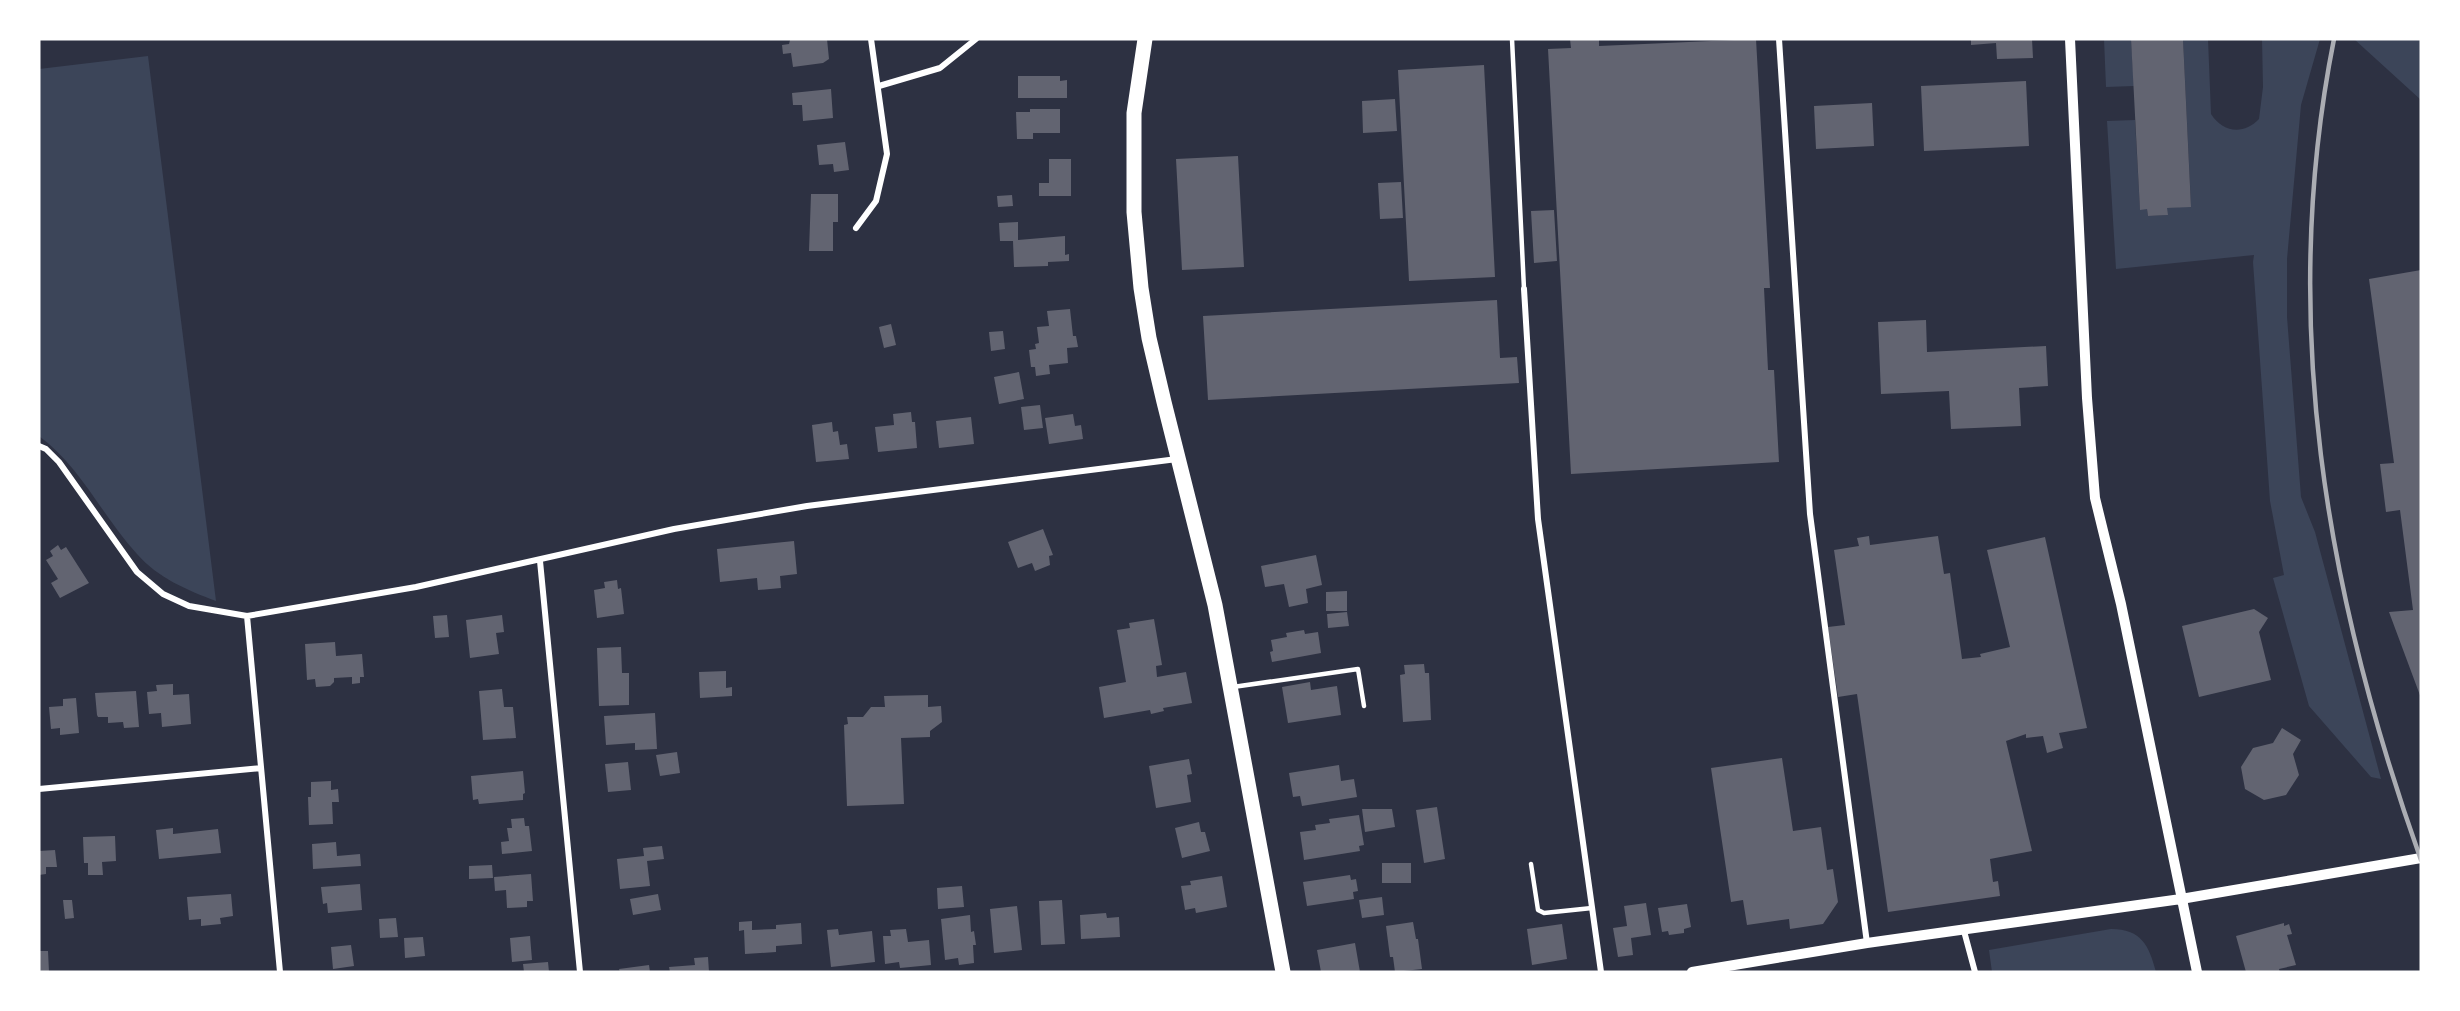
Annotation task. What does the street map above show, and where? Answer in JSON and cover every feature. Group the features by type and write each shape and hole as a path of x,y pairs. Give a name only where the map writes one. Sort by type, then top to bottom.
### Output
{"main road":[{"path":"1145,39 1134,113 1134,212 1141,288 1149,338 1215,605 1283,972"}],"street":[{"path":"856,228 876,201 887,154 871,39"},
{"path":"879,86 940,68 976,39"},
{"path":"1779,39 1810,514 1867,943"},
{"path":"2070,39 2088,418 2095,498 2121,604 2198,972"},
{"path":"1524,289 1538,519 1601,972"},
{"path":"39,446 46,449 59,462 137,572 163,594 189,606 247,616 416,587 540,561 674,529 807,506 1178,459"},
{"path":"540,561 580,972"},
{"path":"247,616 280,972"},
{"path":"39,789 261,768"},
{"path":"1692,972 1746,968 1867,943 2181,899 2421,858"},
{"path":"1964,931 1975,972"}],"lane":[{"path":"1512,39 1524,289"},
{"path":"1230,687 1358,669 1364,706"},
{"path":"1531,864 1539,910 1544,913 1592,908"}],"shaded area":[{"path":"2104,39 2131,39 2134,86 2106,87"},
{"path":"2183,39 2208,39 2211,114 2221,125 2234,130 2247,128 2259,119 2263,87 2262,39 2320,39 2301,105 2287,259 2287,317 2301,497 2315,532 2381,779 2371,777 2309,706 2273,578 2284,575 2270,501 2254,255 2116,269 2107,121 2135,120 2140,209 2147,209 2148,216 2167,215 2167,208 2191,206"},
{"path":"2354,39 2421,39 2421,100"},
{"path":"148,56 216,601 174,582 145,562 124,539 67,462 39,436 39,69"},
{"path":"2111,929 2137,935 2147,947 2156,972 1992,972 1989,950"}],"building":[{"path":"827,39 829,59 823,63 793,67 791,53 783,54 782,45 789,44 790,40"},
{"path":"1570,39 1599,39 1599,46 1756,39 1770,288 1764,288 1768,370 1774,370 1779,462 1571,474 1548,49 1571,48"},
{"path":"1971,39 2032,39 2033,58 1997,59 1996,43 1971,45"},
{"path":"2131,39 2183,39 2191,207 2167,208 2168,215 2148,216 2147,209 2140,210"},
{"path":"1484,65 1495,277 1409,281 1398,70"},
{"path":"1018,76 1060,76 1060,81 1067,80 1067,98 1018,98"},
{"path":"2026,81 2029,146 1924,151 1921,86"},
{"path":"831,89 833,118 803,121 802,105 793,105 792,93"},
{"path":"1395,99 1397,131 1363,133 1362,101"},
{"path":"1872,103 1874,146 1816,149 1814,106"},
{"path":"1030,109 1060,109 1060,133 1033,133 1033,139 1017,139 1016,112 1030,112"},
{"path":"845,142 849,170 834,172 833,164 819,165 817,145"},
{"path":"1238,156 1244,267 1182,270 1176,159"},
{"path":"1049,159 1071,159 1071,196 1039,196 1039,183 1049,183"},
{"path":"1401,182 1403,218 1380,219 1378,183"},
{"path":"811,194 838,194 838,222 833,222 833,251 809,251"},
{"path":"1012,195 1013,206 998,207 997,196"},
{"path":"1554,210 1557,261 1534,263 1531,211"},
{"path":"1018,222 1018,240 1065,236 1065,255 1069,254 1069,261 1048,262 1048,266 1014,267 1013,241 1000,241 999,223"},
{"path":"2421,270 2421,698 2389,612 2413,610 2400,510 2386,512 2380,464 2394,463 2369,279"},
{"path":"1497,300 1500,358 1517,357 1519,383 1208,400 1203,316"},
{"path":"1070,309 1073,336 1076,336 1078,347 1067,348 1068,363 1049,365 1050,374 1036,376 1035,367 1031,367 1029,350 1036,349 1035,344 1039,343 1037,327 1049,326 1047,311"},
{"path":"1926,320 1927,352 2046,346 2048,386 2019,388 2021,426 1951,429 1949,391 1881,394 1878,322"},
{"path":"891,324 896,345 884,348 879,327"},
{"path":"1003,331 1005,349 991,351 989,332"},
{"path":"1019,372 1024,399 999,404 994,377"},
{"path":"1040,405 1043,428 1024,430 1021,407"},
{"path":"911,412 912,422 915,422 917,448 878,452 875,427 894,425 893,414"},
{"path":"1073,414 1075,426 1081,425 1083,439 1049,444 1045,418"},
{"path":"971,417 974,444 939,448 936,421"},
{"path":"832,422 833,432 838,431 840,445 847,444 849,459 816,462 812,425"},
{"path":"1043,529 1053,555 1049,556 1050,565 1035,571 1032,563 1018,568 1008,542"},
{"path":"1869,536 1870,545 1938,536 1944,574 1950,573 1962,659 1981,657 1980,654 2010,647 1987,550 2045,537 2087,728 2059,733 2063,748 2047,753 2043,736 2026,738 2026,734 2006,741 2032,851 1990,859 1993,882 1998,881 2000,896 1888,912 1857,694 1838,697 1828,627 1845,625 1834,550 1859,546 1857,538"},
{"path":"794,541 797,574 780,576 781,588 758,590 757,578 720,582 717,549"},
{"path":"58,545 61,550 66,547 89,583 60,598 51,583 58,579 46,560 53,556 50,551"},
{"path":"1316,555 1322,585 1306,589 1308,603 1289,607 1284,584 1265,587 1261,566"},
{"path":"617,580 618,589 621,588 624,614 597,618 594,590 605,588 604,582"},
{"path":"1347,591 1347,611 1326,611 1326,592"},
{"path":"2254,609 2268,618 2259,632 2271,680 2199,697 2182,626"},
{"path":"1347,612 1349,626 1328,628 1327,614"},
{"path":"447,615 449,637 435,638 433,616"},
{"path":"502,615 504,632 496,633 499,654 470,658 466,620"},
{"path":"1154,619 1162,665 1156,666 1157,677 1186,672 1192,703 1163,708 1164,711 1151,714 1150,710 1104,718 1099,687 1126,682 1117,630 1130,628 1129,623"},
{"path":"1304,630 1305,634 1318,632 1321,653 1272,662 1271,640 1287,637 1286,633"},
{"path":"335,642 336,656 362,654 364,677 360,677 360,683 352,684 352,677 334,678 330,686 316,687 315,679 307,680 305,644"},
{"path":"621,647 622,673 629,673 629,705 599,706 597,648"},
{"path":"1424,664 1425,673 1429,673 1431,720 1403,722 1400,675 1405,674 1404,665"},
{"path":"726,671 726,688 732,687 732,696 700,698 699,672"},
{"path":"1310,682 1311,690 1337,686 1341,715 1288,723 1282,687"},
{"path":"173,684 173,695 189,694 191,724 162,727 161,713 149,714 147,692 157,691 156,685"},
{"path":"502,689 504,707 513,707 516,738 483,740 479,691"},
{"path":"136,691 139,727 124,728 123,722 108,723 108,717 98,717 95,693"},
{"path":"928,695 928,707 941,706 942,722 930,731 930,737 901,738 904,804 847,806 844,725 848,724 847,717 863,717 871,707 885,707 884,696"},
{"path":"76,698 79,733 60,735 60,728 51,729 49,707 63,706 63,699"},
{"path":"655,713 657,749 635,750 635,743 606,745 604,716"},
{"path":"2282,728 2301,740 2293,754 2299,775 2286,795 2264,800 2245,789 2241,767 2253,748 2273,743"},
{"path":"677,752 680,773 660,776 656,755"},
{"path":"1782,758 1793,831 1821,827 1827,870 1833,869 1838,902 1823,924 1790,929 1789,919 1747,925 1743,900 1731,902 1711,768"},
{"path":"1189,759 1192,774 1187,775 1191,802 1156,808 1149,766"},
{"path":"628,762 631,790 608,792 605,764"},
{"path":"1339,765 1341,781 1354,779 1357,797 1302,806 1300,796 1293,797 1289,773"},
{"path":"523,771 525,793 523,800 479,804 478,799 473,800 471,776"},
{"path":"331,781 331,790 338,789 339,802 332,802 333,824 309,825 308,797 311,797 311,782"},
{"path":"1437,807 1445,859 1424,863 1416,810"},
{"path":"1362,809 1392,809 1395,827 1365,832"},
{"path":"1359,815 1364,845 1359,846 1360,851 1304,860 1300,832 1316,830 1315,825 1330,823 1329,819"},
{"path":"524,818 525,826 529,826 532,851 502,854 501,842 509,841 507,828 512,828 511,819"},
{"path":"1199,822 1201,832 1205,832 1210,851 1182,858 1175,828"},
{"path":"173,828 173,834 218,829 221,853 159,859 156,830"},
{"path":"115,836 116,861 102,862 103,875 88,875 88,863 84,863 83,837"},
{"path":"336,842 337,856 360,854 361,866 313,869 312,844"},
{"path":"662,846 664,859 647,861 650,886 620,889 617,859 644,856 643,848"},
{"path":"55,850 57,867 46,867 46,874 39,875 39,851"},
{"path":"1382,863 1411,863 1411,883 1382,883"},
{"path":"492,865 493,878 469,879 469,866"},
{"path":"531,874 533,901 527,901 527,907 507,908 506,890 495,891 494,877"},
{"path":"1350,875 1351,880 1356,879 1358,891 1353,892 1354,899 1307,906 1303,882"},
{"path":"1222,876 1227,907 1196,913 1195,908 1185,910 1181,886 1191,885 1190,881"},
{"path":"360,884 362,910 328,913 327,903 323,904 321,887"},
{"path":"962,886 964,907 938,909 937,888"},
{"path":"231,894 233,916 220,918 221,924 201,926 201,919 189,920 187,897"},
{"path":"658,894 661,910 633,915 630,899"},
{"path":"1382,897 1384,915 1362,918 1359,900"},
{"path":"63,900 72,900 74,918 65,919"},
{"path":"1062,900 1065,944 1041,945 1039,901"},
{"path":"1646,903 1651,935 1631,938 1633,955 1618,957 1613,928 1627,926 1624,906"},
{"path":"1687,904 1691,927 1684,929 1684,933 1669,935 1668,931 1662,932 1658,908"},
{"path":"1017,906 1022,950 994,953 990,909"},
{"path":"1106,913 1107,918 1119,917 1120,937 1081,939 1080,915"},
{"path":"970,915 971,932 974,931 976,945 973,945 974,963 959,965 958,958 945,960 941,919"},
{"path":"396,918 398,937 380,938 379,919"},
{"path":"752,921 752,930 776,929 776,925 801,923 802,944 776,946 776,952 745,954 744,930 739,931 739,922"},
{"path":"1413,922 1422,969 1395,972 1393,957 1390,957 1386,926"},
{"path":"2284,923 2284,926 2289,924 2292,934 2287,935 2296,965 2279,969 2280,972 2246,972 2236,936"},
{"path":"1562,924 1567,959 1532,965 1527,929"},
{"path":"838,929 839,935 872,931 875,962 831,967 827,930"},
{"path":"906,929 908,942 929,940 931,965 900,968 899,962 885,964 883,936 891,936 890,930"},
{"path":"530,936 532,960 512,962 510,938"},
{"path":"423,937 425,956 405,958 404,938"},
{"path":"1355,943 1360,972 1321,972 1317,950"},
{"path":"351,945 354,966 333,969 331,947"},
{"path":"39,951 48,951 49,972 39,972"},
{"path":"708,957 709,972 670,972 669,967 695,965 694,958"},
{"path":"548,962 549,972 524,972 523,964"},
{"path":"649,965 650,972 620,972 619,969"}],"railway":[{"path":"2334,39 2318,144 2311,248 2312,352 2321,455 2337,557 2359,659 2388,760 2421,860"}]}
